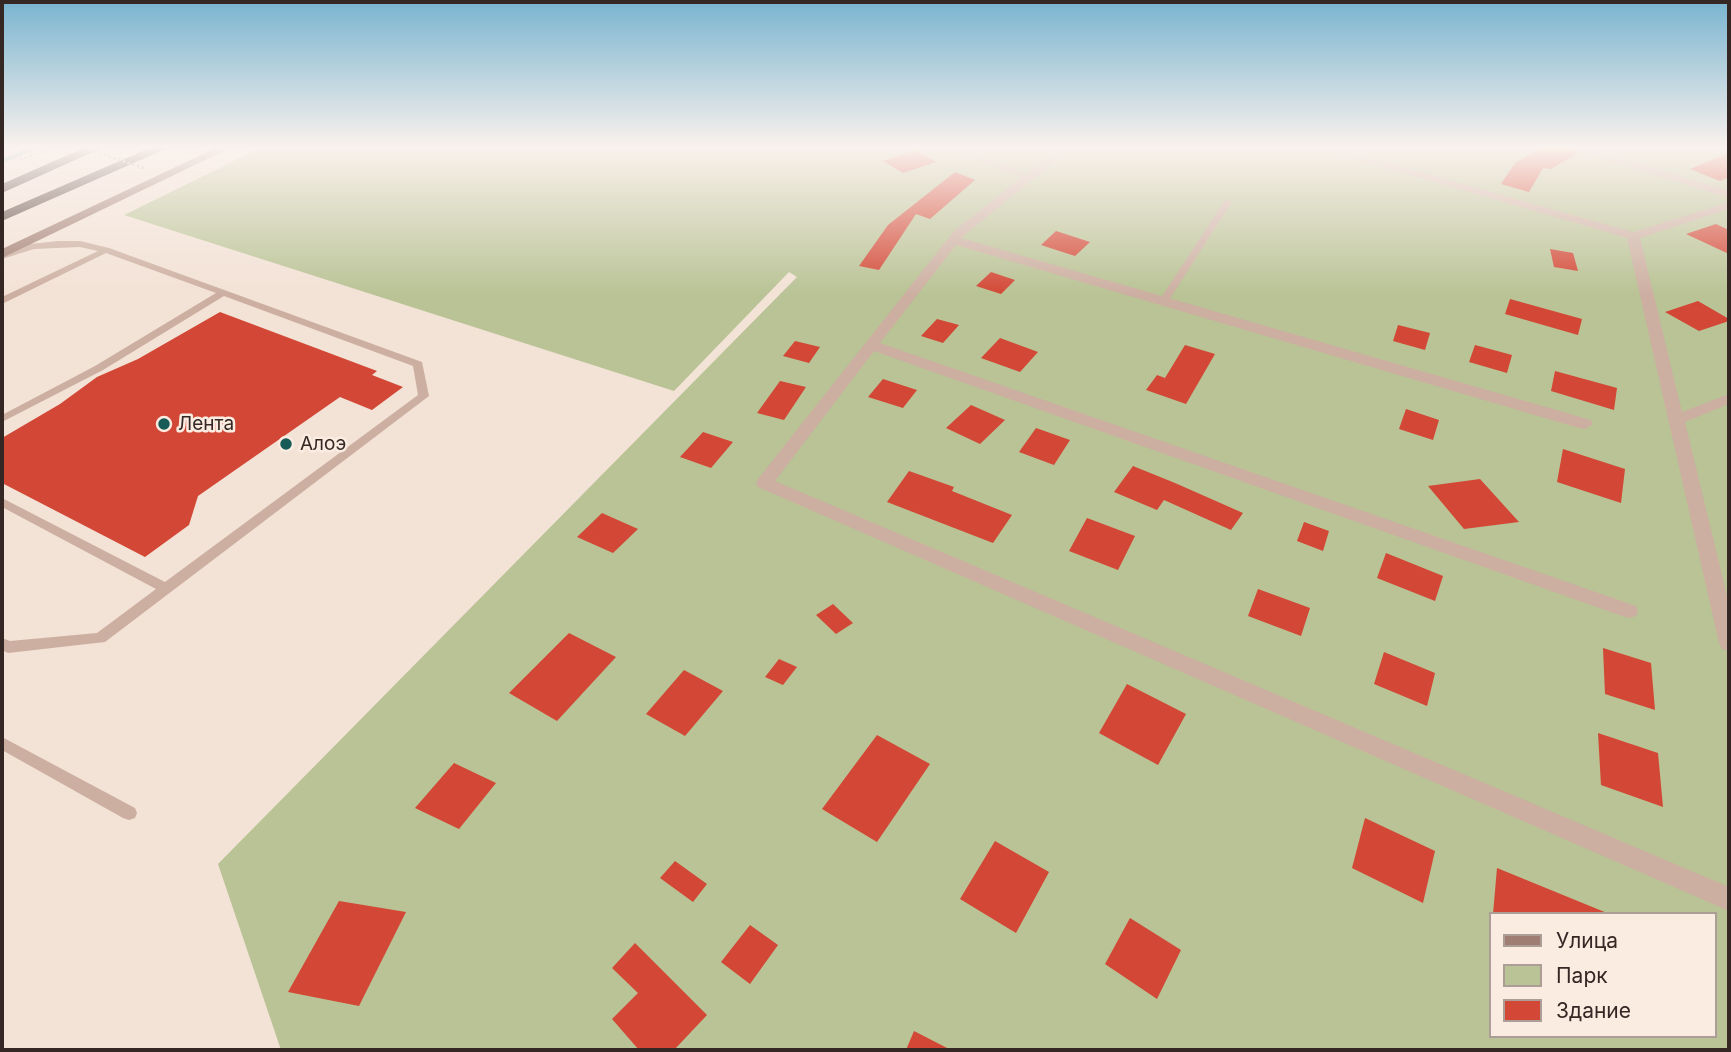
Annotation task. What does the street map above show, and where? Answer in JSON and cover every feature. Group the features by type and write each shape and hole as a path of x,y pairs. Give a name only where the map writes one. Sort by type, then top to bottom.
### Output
{"highway":[{"path":"2,217 50,196"}],"main road":[{"path":"2,255 125,196"}],"street":[{"path":"1007,196 953,240 764,483 1729,899"},
{"path":"1492,196 1633,236 1729,205"},
{"path":"1633,236 1726,616 1729,643"},
{"path":"953,240 1585,424"},
{"path":"871,345 1629,611"},
{"path":"1676,420 1729,399"}],"lane":[{"path":"1164,301 1228,202"},
{"path":"2,255 33,246 58,244 80,244 106,250 418,364 424,396 100,638 8,647 2,643"},
{"path":"2,301 106,250"},
{"path":"2,419 99,368 222,293"},
{"path":"2,502 166,588"},
{"path":"2,743 129,813"}],"green space":[{"path":"162,196 1729,196 1729,1050 281,1050 218,864 797,277 789,272 674,391 124,215"}],"building":[{"path":"925,196 956,196 930,219 916,214 879,270 859,266 888,225"},
{"path":"1716,224 1729,230 1729,254 1686,234"},
{"path":"1056,231 1090,242 1075,256 1041,245"},
{"path":"1550,249 1573,253 1578,271 1554,267"},
{"path":"991,272 1015,280 1001,294 976,286"},
{"path":"1510,299 1582,319 1578,335 1505,314"},
{"path":"1698,301 1729,321 1699,331 1665,312"},
{"name":"Лента","path":"220,312 377,371 372,375 403,387 372,410 340,397 198,496 189,525 145,557 2,483 2,438 60,404 97,377 138,359"},
{"path":"937,319 959,325 943,343 921,336"},
{"path":"1398,325 1430,333 1425,350 1393,341"},
{"path":"1000,338 1038,352 1020,372 981,358"},
{"path":"795,341 820,347 809,363 783,356"},
{"path":"1185,345 1215,354 1186,404 1146,390 1157,375 1165,378"},
{"path":"1475,345 1512,355 1507,373 1469,362"},
{"path":"1555,371 1617,388 1614,410 1551,391"},
{"path":"883,379 917,390 903,408 868,397"},
{"path":"780,381 806,387 784,420 757,413"},
{"path":"971,405 1005,420 980,444 946,428"},
{"path":"1406,409 1439,420 1433,440 1399,429"},
{"path":"1036,428 1070,440 1054,465 1019,452"},
{"path":"703,432 733,442 711,468 680,457"},
{"path":"1563,449 1625,469 1621,503 1557,482"},
{"path":"1133,466 1243,513 1231,530 1164,500 1157,510 1114,492"},
{"path":"909,471 954,487 952,491 1012,515 993,543 887,502"},
{"path":"1480,479 1519,522 1464,529 1428,486"},
{"path":"602,513 638,529 613,553 577,537"},
{"path":"1087,518 1135,536 1118,570 1069,551"},
{"path":"1304,522 1329,531 1323,551 1297,541"},
{"path":"1386,553 1443,576 1435,601 1377,578"},
{"path":"1258,589 1310,608 1301,636 1248,616"},
{"path":"833,604 853,623 836,634 816,615"},
{"path":"569,633 616,657 557,721 509,693"},
{"path":"1603,648 1651,663 1655,710 1605,694"},
{"path":"1384,652 1435,673 1427,706 1374,684"},
{"path":"779,659 797,667 783,685 765,677"},
{"path":"684,670 723,691 685,736 646,714"},
{"path":"1127,684 1186,714 1158,765 1099,733"},
{"path":"1598,733 1658,753 1663,807 1601,785"},
{"path":"877,735 930,764 877,842 822,809"},
{"path":"454,763 496,783 459,829 415,808"},
{"path":"1365,818 1435,851 1423,903 1352,868"},
{"path":"995,841 1049,872 1016,933 960,899"},
{"path":"675,861 707,884 693,902 660,878"},
{"path":"1497,868 1605,912 1493,912"},
{"path":"339,901 406,912 359,1006 288,992"},
{"path":"1130,918 1181,950 1157,999 1105,964"},
{"path":"750,925 778,945 750,984 721,962"},
{"path":"635,943 707,1015 674,1050 639,1050 612,1019 638,993 612,968"},
{"path":"914,1031 951,1050 906,1050"}],"place":[{"name":"Лента","path":"164,424"},
{"name":"Алоэ","path":"286,444"}]}
